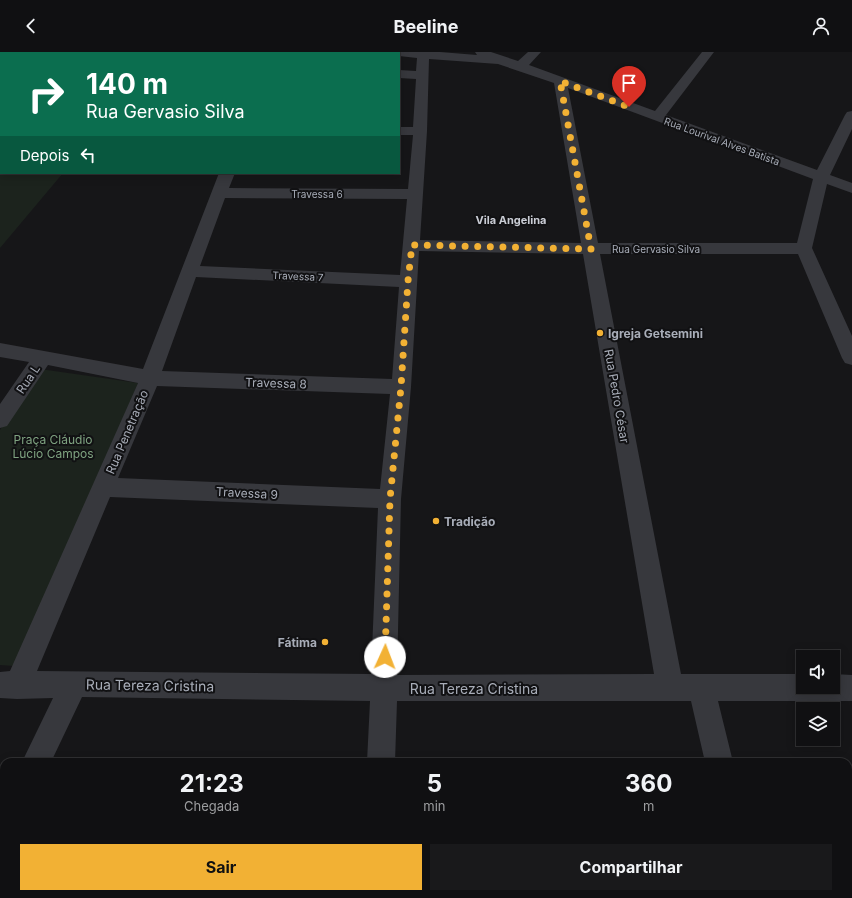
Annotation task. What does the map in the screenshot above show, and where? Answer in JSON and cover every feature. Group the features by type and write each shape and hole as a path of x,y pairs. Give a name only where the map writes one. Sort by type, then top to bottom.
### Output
{"street":[{"name":"Rua Lourival Alves Batista","path":"481,52 499,60 520,66 852,188"},
{"path":"520,66 535,52"},
{"path":"657,117 708,52"},
{"path":"400,53 499,60"},
{"path":"381,758 390,499 401,387 408,281 412,245 414,194 420,132 423,54"},
{"path":"400,74 422,75"},
{"name":"Rua Pedro César","path":"560,81 670,687"},
{"path":"852,115 821,177 804,248 852,358"},
{"path":"400,131 420,132"},
{"name":"Rua Penetração","path":"8,685 104,487 150,378 227,174"},
{"name":"Travessa 6","path":"219,193 414,194"},
{"name":"Rua Gervasio Silva","path":"412,245 591,249 804,248"},
{"name":"Travessa 7","path":"189,272 408,281"},
{"name":"Travessa 8","path":"0,350 150,378 401,387"},
{"name":"Rua L","path":"0,420 42,357"},
{"name":"Travessa 9","path":"104,487 390,499"},
{"path":"38,758 74,684"},
{"name":"Rua Tereza Cristina","path":"8,685 74,684 384,688 852,688"},
{"path":"701,687 718,758"}],"green space":[{"path":"0,174 62,174 0,248"},
{"name":"Praça Cláudio Lúcio Campos","path":"40,369 138,383 14,666 0,665 0,430"}],"place":[{"name":"Igreja Getsemini","path":"600,333"},
{"name":"Tradição","path":"436,521"},
{"name":"Fátima","path":"325,642"}],"district":[{"name":"Vila Angelina","path":"511,220"}],"route":[{"path":"385,657 390,499 401,387 408,281 412,245 591,249 560,81 629,107"}]}
